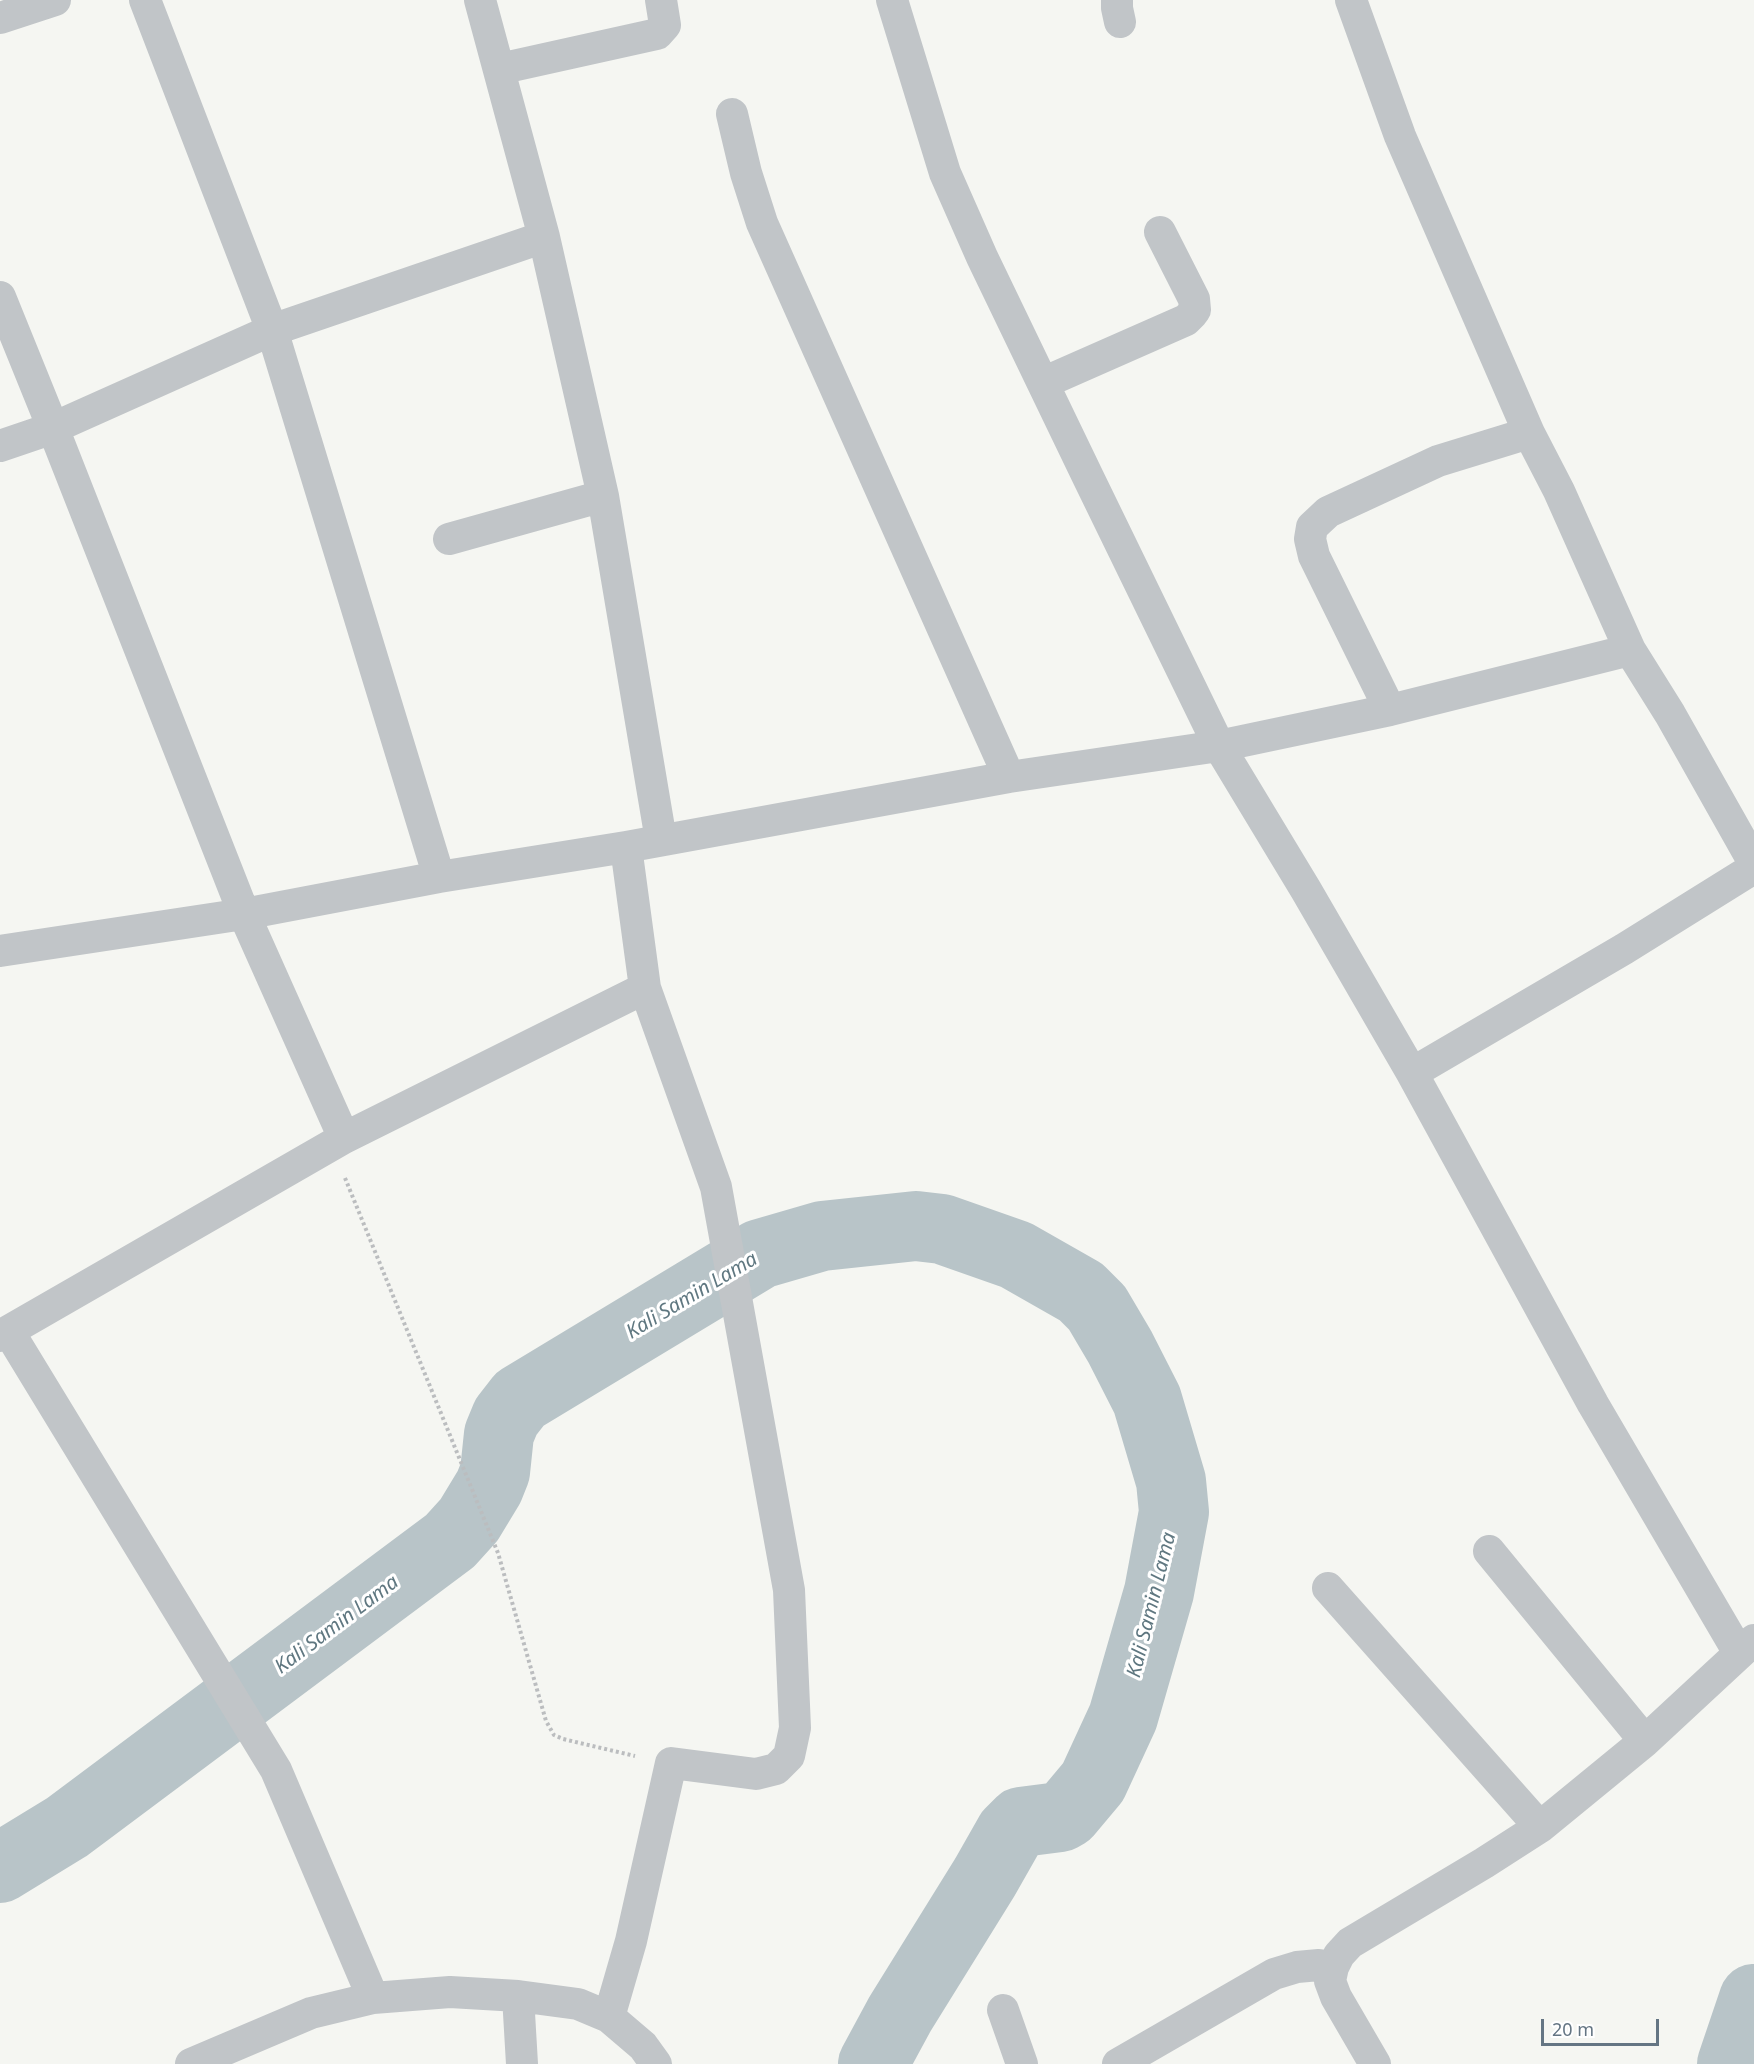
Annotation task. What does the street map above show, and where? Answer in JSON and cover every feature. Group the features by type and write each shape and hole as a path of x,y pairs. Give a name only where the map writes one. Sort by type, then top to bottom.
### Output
{"street":[{"path":"0,18 56,0"},
{"path":"145,0 272,330 439,877"},
{"path":"480,0 544,237 603,496 661,840"},
{"path":"499,69 657,34 666,25 661,0"},
{"path":"892,0 945,173 982,257 1219,746 1412,1073 1593,1404 1746,1646 1645,1741 1540,1827 1350,1943 1339,1955 1330,1981 1336,1996 1375,2064"},
{"path":"1351,0 1400,136 1529,433 1559,491 1630,650 1670,714 1754,863"},
{"path":"732,114 746,173 762,223 1009,777"},
{"path":"1043,383 1186,320 1192,314 1195,310 1194,299 1160,232"},
{"path":"0,446 53,428 272,330 544,237"},
{"path":"0,297 244,914 337,1141"},
{"path":"1390,710 1314,556 1310,539 1312,527 1328,512 1438,461 1529,433"},
{"path":"449,539 603,496"},
{"path":"0,951 244,914 439,877 626,847 1009,777 1219,746 1390,710 1630,650"},
{"path":"609,2017 631,1941 671,1763 756,1774 766,1772 776,1769 789,1756 795,1728 789,1590 716,1188 645,988 626,847"},
{"path":"1412,1073 1624,949 1754,868"},
{"path":"374,1998 276,1770 5,1334 337,1141 645,988"},
{"path":"1489,1551 1645,1741"},
{"path":"1328,1588 1540,1827"},
{"path":"1118,2064 1274,1974 1297,1967 1319,1965 1333,1967"},
{"path":"191,2064 311,2013 374,1998 450,1992 518,1996 578,2004 609,2017 643,2046 656,2064"},
{"path":"518,1996 522,2064"},
{"path":"1003,2010 1022,2064"}],"path":[{"path":"337,1141 498,1553 542,1710 549,1727 555,1735 563,1739 671,1763"}],"waterway":[{"name":"Kali Samin Lama","path":"0,1868 67,1827 450,1541 469,1520 489,1487 495,1472 499,1434 506,1417 520,1399 760,1254 822,1236 916,1226 942,1229 1016,1255 1081,1292 1097,1308 1147,1400 1171,1481 1174,1512 1159,1592 1123,1717 1093,1782 1067,1813 1060,1817 1021,1822 1010,1833 900,2014 873,2064"},
{"name":"Kali Samin Lama","path":"1732,2064 1754,1999"}]}
